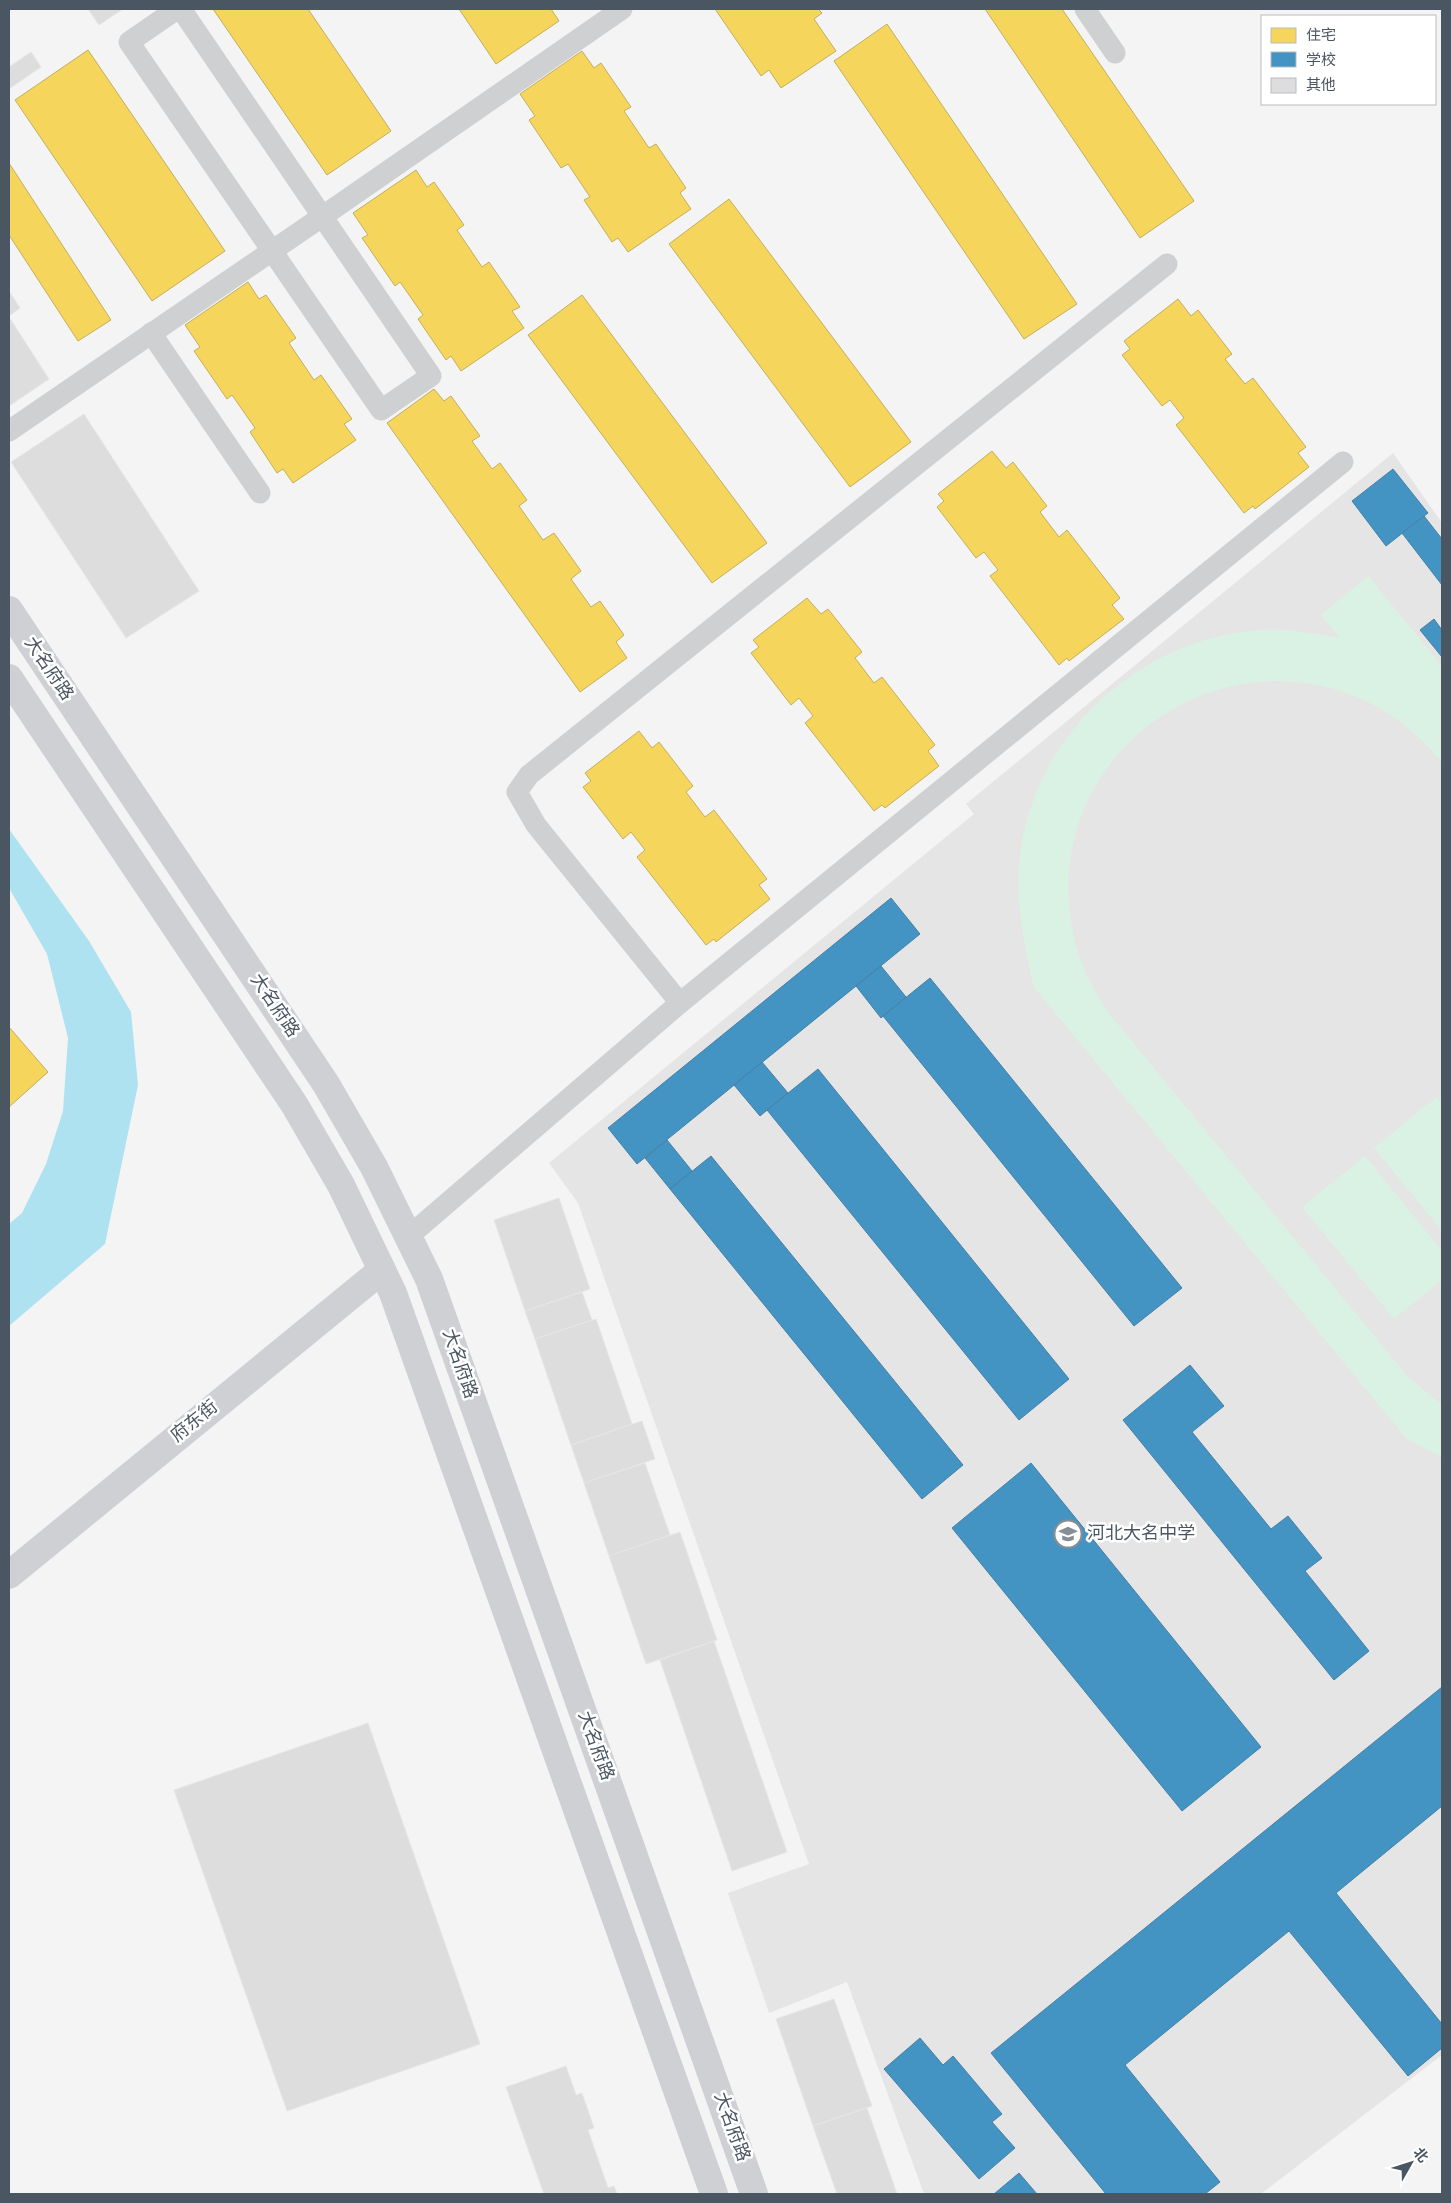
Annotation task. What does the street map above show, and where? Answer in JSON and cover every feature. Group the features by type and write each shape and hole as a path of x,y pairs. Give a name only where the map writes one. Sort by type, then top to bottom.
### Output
{"street":[{"name":"大名府路","path":"9,610 326,1084 374,1167 409,1236 429,1279 754,2194"},
{"path":"9,678 294,1104 341,1185 394,1293 714,2194"},
{"name":"府东街","path":"9,1575 382,1270"}],"lane":[{"path":"177,9 129,42 380,410 431,376 181,9"},
{"path":"9,431 622,9"},
{"path":"1085,9 1115,53"},
{"path":"680,1003 536,825 517,792 529,775 1167,264"},
{"path":"151,334 260,493"},
{"path":"409,1236 680,1003 1343,462"}],"shaded area":[{"name":"河北大名中学","path":"1393,453 1442,523 1442,2055 1261,2194 924,2194 847,1982 769,2013 728,1893 809,1864 578,1203 549,1163 974,814 966,804"}],"green space":[{"path":"1368,576 1442,666 1442,762 1382,709 1314,684 1246,683 1182,704 1127,744 1088,801 1069,870 1077,950 1086,974 1107,1011 1408,1377 1442,1405 1442,1457 1407,1439 1033,986 1020,911 1019,866 1027,820 1044,777 1068,737 1098,703 1134,674 1175,651 1219,636 1274,630 1340,638 1321,615"},
{"path":"1436,1097 1442,1104 1442,1231 1374,1148"},
{"path":"1365,1156 1442,1251 1442,1280 1394,1319 1302,1207"}],"water":[{"path":"9,829 89,941 131,1012 138,1085 105,1244 9,1326 9,1224 22,1213 46,1164 63,1111 68,1038 47,954 9,888"}],"building: 住宅":[{"path":"213,9 308,9 391,131 327,175"},
{"path":"459,9 551,9 559,21 496,64"},
{"path":"715,9 818,9 822,13 814,19 836,51 781,88 769,70 761,76"},
{"path":"985,9 1062,9 1194,201 1140,238"},
{"path":"887,24 1077,304 1024,339 834,61"},
{"path":"88,50 225,251 152,301 15,100"},
{"path":"582,51 594,68 601,63 631,107 624,111 649,148 656,144 686,188 680,193 691,209 628,252 618,238 612,242 584,200 590,197 568,164 561,168 529,120 535,116 520,94"},
{"path":"9,163 111,320 78,341 9,235"},
{"path":"416,170 427,187 434,182 464,225 457,230 482,267 489,262 520,307 512,311 524,328 461,371 451,356 446,360 418,319 423,315 400,282 395,286 362,238 368,235 353,213"},
{"path":"729,199 911,442 850,487 669,244"},
{"path":"248,282 259,299 266,295 296,338 289,343 314,380 321,375 352,419 344,424 356,440 293,483 283,469 277,473 250,432 255,428 232,395 227,399 194,351 200,347 185,325"},
{"path":"582,295 767,543 712,583 528,335"},
{"path":"1178,299 1191,316 1198,310 1232,354 1225,359 1245,384 1253,378 1306,447 1298,453 1309,467 1255,509 1253,506 1244,513 1176,425 1184,418 1170,400 1162,406 1122,355 1130,349 1124,341"},
{"path":"434,389 444,401 451,396 480,436 472,441 492,469 500,463 527,500 519,506 543,540 554,533 581,571 571,579 591,607 600,601 624,635 616,642 627,658 580,692 387,423"},
{"path":"992,451 1006,468 1013,462 1047,506 1040,512 1059,537 1067,530 1120,598 1112,605 1124,619 1069,661 1067,658 1059,665 990,576 998,570 984,552 976,558 937,507 944,501 938,494"},
{"path":"807,598 821,614 828,609 862,652 855,658 874,683 882,677 935,745 928,751 939,766 885,808 882,805 874,811 805,723 813,716 799,698 791,705 751,653 759,647 753,640"},
{"path":"639,731 652,748 659,742 693,786 686,792 705,817 714,810 767,879 759,885 770,899 716,942 714,939 706,945 637,857 645,850 631,832 623,839 583,787 591,781 585,773"},
{"path":"9,1027 48,1072 9,1107"}],"building: 学校":[{"path":"1393,469 1428,513 1386,546 1352,501"},
{"path":"1424,516 1442,539 1442,585 1402,533"},
{"path":"1434,619 1442,630 1442,657 1420,630"},
{"path":"891,898 920,934 637,1164 608,1128"},
{"path":"881,966 906,997 881,1018 856,986"},
{"path":"930,978 1182,1288 1134,1326 883,1016"},
{"path":"762,1062 788,1093 760,1116 734,1085"},
{"path":"818,1069 1069,1379 1019,1420 767,1110"},
{"path":"667,1140 692,1171 670,1189 645,1158"},
{"path":"711,1156 963,1465 922,1499 670,1189"},
{"path":"1190,1365 1224,1406 1192,1432 1271,1529 1288,1516 1322,1558 1305,1571 1369,1651 1334,1680 1123,1420"},
{"path":"1031,1463 1261,1747 1182,1811 952,1528"},
{"path":"1442,1687 1442,1806 1336,1893 1442,2024 1442,2048 1408,2076 1289,1931 1125,2065 1220,2182 1205,2194 1106,2194 991,2053"},
{"path":"920,2038 943,2065 953,2056 1002,2114 992,2122 1015,2148 979,2179 884,2069"},
{"path":"1019,2173 1037,2194 994,2194"}],"building: 其他":[{"path":"88,9 123,9 99,25"},
{"path":"31,52 41,67 9,89 9,67"},
{"path":"9,291 20,308 9,316"},
{"path":"9,317 49,379 9,406"},
{"path":"84,414 199,591 126,638 11,462"},
{"path":"559,1198 590,1289 525,1311 494,1220"},
{"path":"582,1292 592,1320 535,1339 525,1311"},
{"path":"596,1319 632,1424 571,1445 535,1339"},
{"path":"642,1421 655,1459 584,1483 571,1445"},
{"path":"645,1463 670,1535 609,1556 584,1483"},
{"path":"680,1532 717,1640 646,1664 609,1556"},
{"path":"714,1641 787,1852 732,1871 660,1660"},
{"path":"368,1723 480,2044 287,2111 174,1790"},
{"path":"834,1999 872,2106 813,2126 776,2019"},
{"path":"566,2066 576,2095 582,2093 594,2128 588,2130 608,2188 614,2186 617,2194 544,2194 506,2087"},
{"path":"867,2108 897,2194 837,2194 813,2126"}],"place":[{"name":"河北大名中学","path":"1068,1534"}]}
